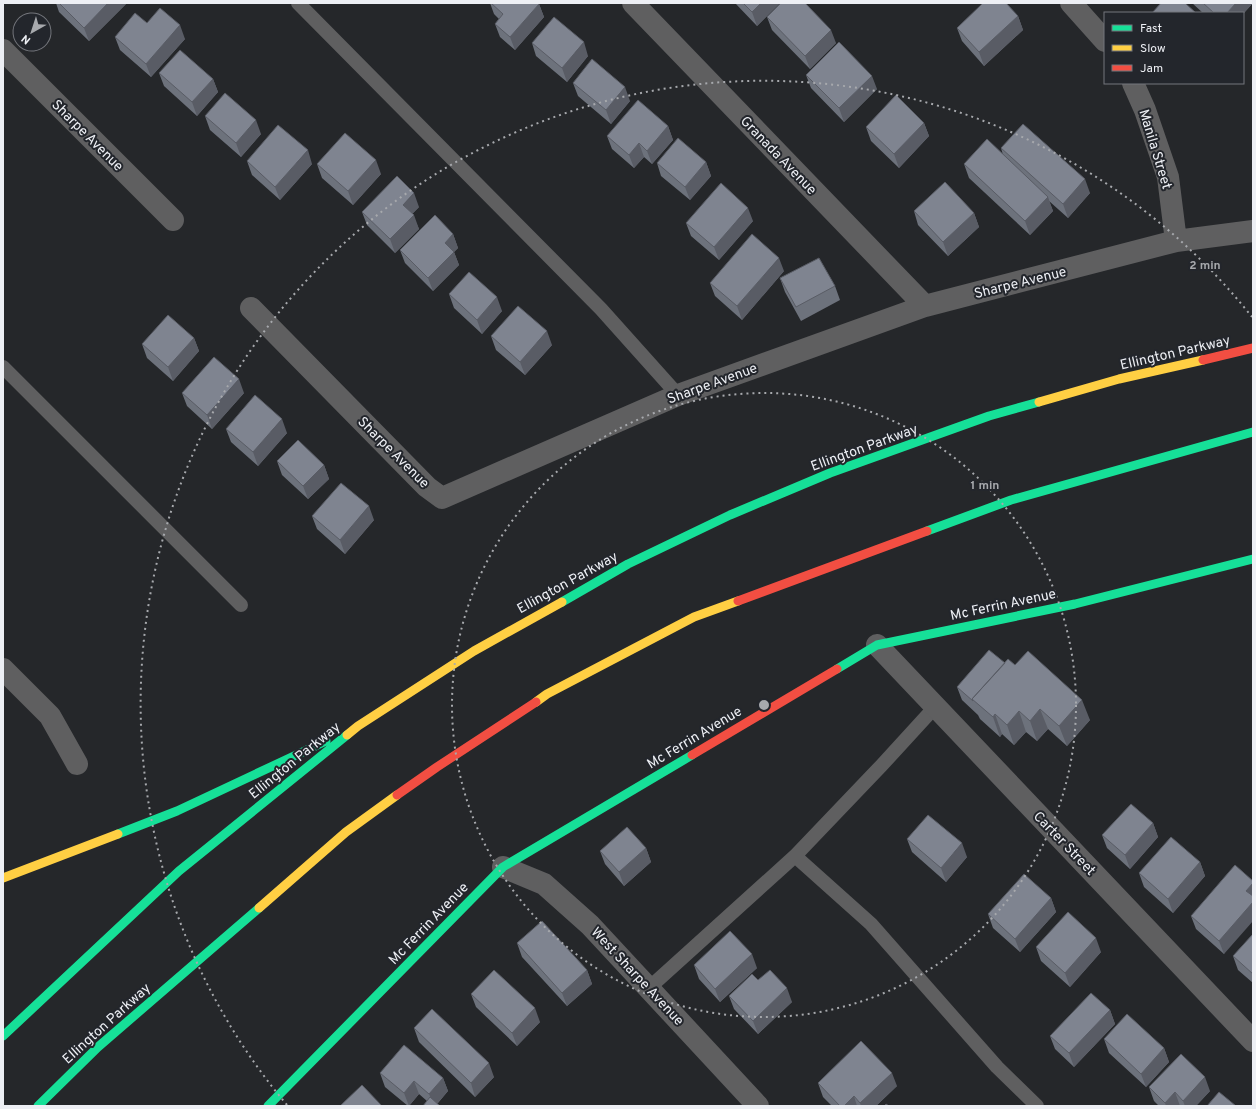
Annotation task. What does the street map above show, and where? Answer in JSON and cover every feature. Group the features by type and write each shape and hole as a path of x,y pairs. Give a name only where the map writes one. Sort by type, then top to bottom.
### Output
{"main road":[{"name":"Ellington Parkway","path":"3,1036 179,870 358,726 474,651 628,564 730,515 830,473 989,416 1119,379 1253,348"},
{"name":"Ellington Parkway","path":"38,1106 98,1047 346,832 437,767 547,694 694,617 1011,500 1253,432"},
{"name":"Mc Ferrin Avenue","path":"268,1106 503,867 876,645 1075,604 1253,559"},
{"path":"3,878 177,811 358,726"},
{"path":"70,1086 98,1047"}],"street":[{"name":"Granada Avenue","path":"633,3 925,306"},
{"path":"1071,3 1104,40"},
{"name":"Sharpe Avenue","path":"3,50 173,220"},
{"name":"Manila Street","path":"1133,84 1146,110 1168,177 1176,242"},
{"name":"Sharpe Avenue","path":"251,308 427,487 442,498 678,395 925,306 1176,242 1253,231"},
{"name":"Carter Street","path":"876,645 1253,1041"},
{"path":"3,669 50,716 77,764"},
{"name":"West Sharpe Avenue","path":"503,867 544,884 590,924 758,1106"}],"lane":[{"path":"298,3 601,309 678,395"},
{"path":"3,367 241,605"},
{"path":"649,988 795,856 882,766 935,707"},
{"path":"795,856 871,924 997,1067 1037,1106"}],"building":[{"path":"59,3 108,3 84,28"},
{"path":"491,3 539,4 510,37 495,24 503,14"},
{"path":"743,3 761,3 752,12"},
{"path":"781,3 805,3 831,30 805,56 767,17"},
{"path":"983,3 1006,3 1018,16 979,52 957,28"},
{"path":"1161,3 1185,3 1195,12 1153,12"},
{"path":"1203,3 1236,3 1228,12 1213,12"},
{"path":"160,8 180,25 146,64 115,37 135,13 147,23"},
{"path":"554,17 584,42 562,68 532,43"},
{"path":"839,42 872,76 839,108 806,75"},
{"path":"180,50 213,79 192,102 159,73"},
{"path":"592,59 625,87 606,110 573,83"},
{"path":"225,93 256,120 236,143 205,116"},
{"path":"896,95 924,123 894,154 866,127"},
{"path":"638,100 668,126 647,151 639,143 629,155 607,136"},
{"path":"1023,124 1085,179 1063,204 1001,148"},
{"path":"278,125 308,150 275,187 247,161"},
{"path":"345,133 376,160 348,191 317,164"},
{"path":"678,138 706,162 685,187 657,163"},
{"path":"987,139 1048,197 1025,221 964,164"},
{"path":"397,176 414,193 403,205 414,215 390,239 362,212"},
{"path":"945,182 974,213 943,242 914,211"},
{"path":"721,183 748,208 714,247 686,223"},
{"path":"435,215 453,234 445,243 454,252 428,278 400,250"},
{"path":"752,234 779,258 737,306 710,283"},
{"path":"819,258 835,286 796,307 780,278"},
{"path":"469,272 497,297 477,320 449,294"},
{"path":"518,306 547,331 520,362 491,336"},
{"path":"168,315 194,338 168,367 142,344"},
{"path":"214,357 239,379 207,415 182,393"},
{"path":"255,395 282,419 253,452 226,429"},
{"path":"298,440 324,465 303,486 277,461"},
{"path":"341,483 369,506 340,540 312,516"},
{"path":"989,650 1005,663 972,699 973,701 957,687"},
{"path":"1028,651 1082,700 1059,726 1040,709 1030,721 1019,711 1007,725 995,714 993,717 972,699 1008,659 1015,665"},
{"path":"1131,804 1153,823 1125,855 1102,835"},
{"path":"928,815 962,843 941,868 907,839"},
{"path":"627,827 646,848 619,872 600,851"},
{"path":"1171,837 1200,862 1168,899 1139,873"},
{"path":"1235,865 1253,881 1246,891 1253,896 1253,902 1219,941 1191,916"},
{"path":"1024,874 1051,898 1015,939 988,914"},
{"path":"1068,912 1096,938 1065,973 1036,947"},
{"path":"542,921 587,970 562,993 517,943"},
{"path":"730,931 752,954 715,989 694,965"},
{"path":"1253,934 1253,974 1233,956"},
{"path":"494,970 535,1008 512,1033 471,994"},
{"path":"770,970 787,988 753,1021 729,996 752,974 758,980"},
{"path":"1091,993 1110,1010 1069,1053 1050,1036"},
{"path":"432,1009 489,1063 471,1083 414,1028"},
{"path":"1127,1014 1164,1048 1141,1074 1104,1039"},
{"path":"861,1041 892,1073 860,1103 854,1096 844,1106 840,1106 818,1083"},
{"path":"404,1045 443,1078 429,1094 414,1081 404,1093 380,1073"},
{"path":"1181,1054 1205,1077 1183,1101 1175,1092 1165,1103 1149,1087"},
{"path":"362,1085 382,1106 340,1106"},
{"path":"1219,1092 1236,1106 1207,1106"},
{"path":"430,1097 440,1106 423,1106"}],"traffic: fast":[{"path":"562,602 628,564 730,515 830,473 989,416 1039,402"},
{"path":"927,531 1011,500 1253,432"},
{"path":"837,669 877,645 1075,604 1253,559"},
{"path":"3,1036 179,871 347,735"},
{"path":"118,834 177,811 326,741"},
{"path":"268,1106 503,867 692,755"},
{"path":"38,1106 98,1047 259,908"}],"traffic: slow":[{"path":"1039,402 1119,379 1203,360"},
{"path":"536,702 547,694 694,617 738,601"},
{"path":"347,735 358,726 474,651 562,602"},
{"path":"259,908 346,832 397,795"},
{"path":"3,878 118,834"}],"traffic: jam":[{"path":"1203,360 1253,348"},
{"path":"738,601 927,531"},
{"path":"692,755 837,669"},
{"path":"397,795 536,702"}]}
